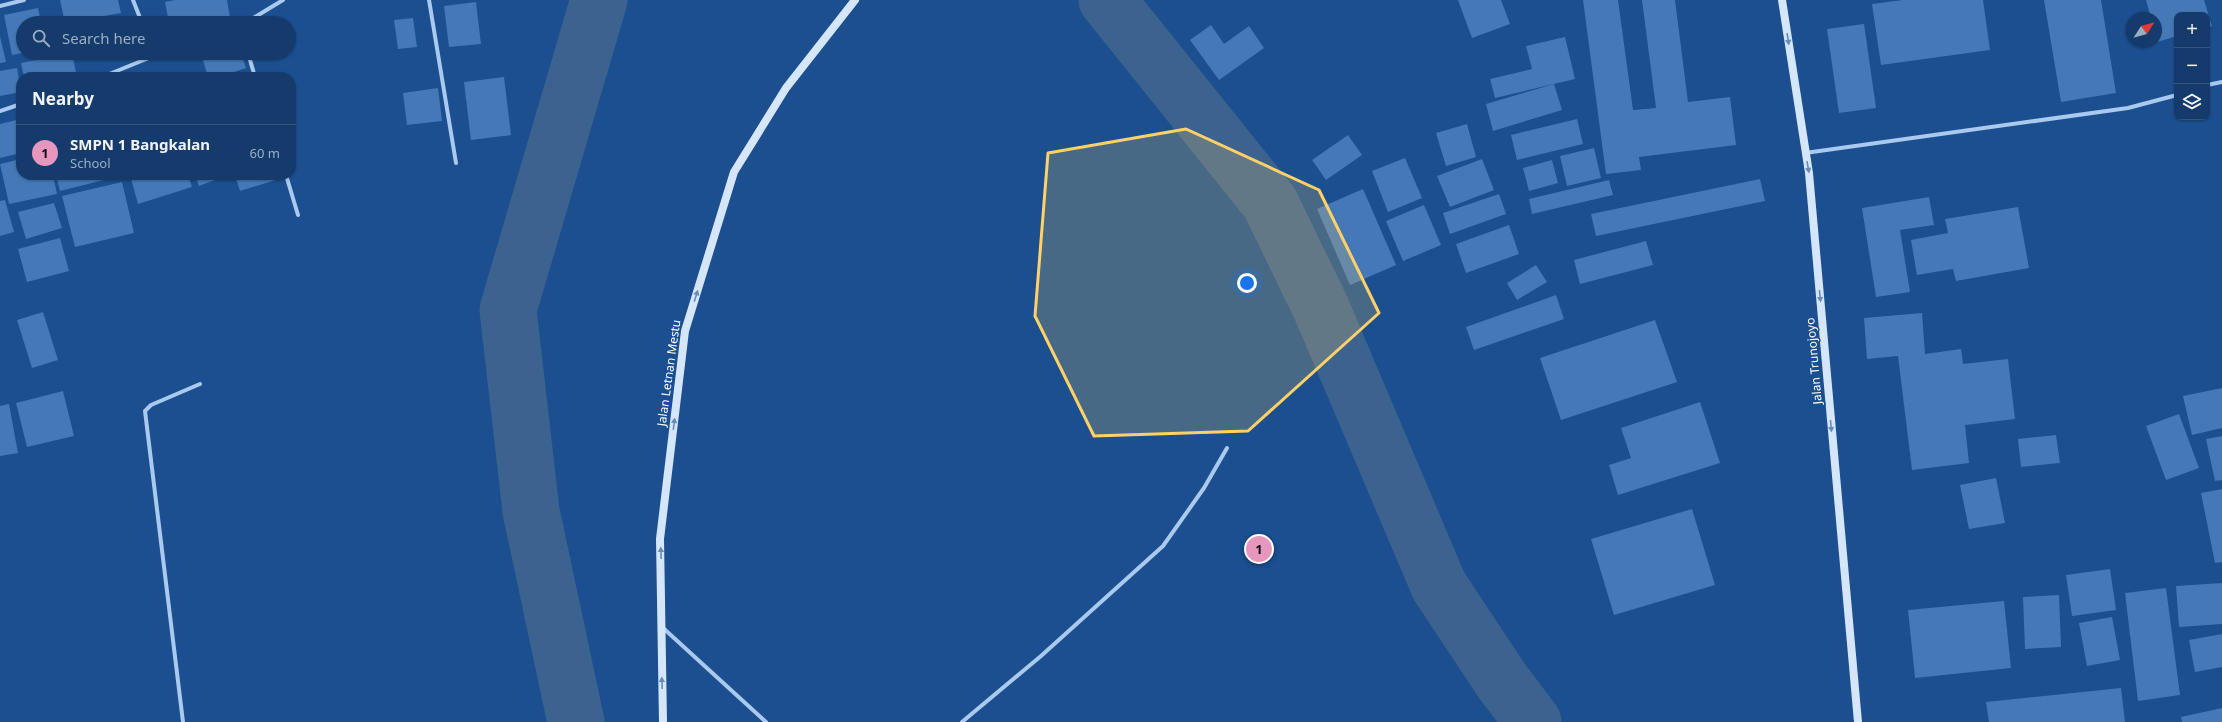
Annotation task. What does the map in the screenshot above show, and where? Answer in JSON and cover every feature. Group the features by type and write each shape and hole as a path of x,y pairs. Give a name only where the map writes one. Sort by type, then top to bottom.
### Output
{"street":[{"path":"0,6 24,0"},
{"path":"134,0 140,16"},
{"path":"257,16 283,0"},
{"path":"429,0 456,163"},
{"name":"Jalan Letnan Mestu","path":"663,722 660,625 660,539 685,331 734,172 786,88 855,0"},
{"name":"Jalan Trunojoyo","path":"1782,0 1809,173 1858,722"},
{"path":"113,72 140,60"},
{"path":"250,60 254,72"},
{"path":"2210,84 2222,82"},
{"path":"1805,153 2128,108 2174,96"},
{"path":"0,111 16,106"},
{"path":"288,180 298,215"},
{"path":"183,722 145,412 151,404 200,384"},
{"path":"962,722 1041,656 1163,546 1204,488 1227,448"},
{"path":"660,625 766,722"}],"highlighted area":[{"path":"1186,129 1319,190 1379,313 1248,431 1094,436 1035,316 1048,153"}],"building":[{"path":"60,0 118,0 121,13 104,16 63,16"},
{"path":"175,0 227,0 230,16 168,16 165,2"},
{"path":"1458,0 1501,0 1510,24 1472,38"},
{"path":"1583,0 1618,0 1633,110 1656,108 1642,0 1675,0 1688,102 1730,97 1736,145 1639,157 1641,170 1606,174"},
{"path":"1903,0 1983,0 1990,50 1881,65 1872,4"},
{"path":"2044,0 2101,0 2116,93 2061,102"},
{"path":"2146,0 2204,0 2208,12 2174,12 2174,37 2162,40 2162,12 2149,12"},
{"path":"476,2 481,44 449,47 444,6"},
{"path":"38,8 40,16 16,16 16,54 12,55 4,15"},
{"path":"413,18 417,47 398,49 394,20"},
{"path":"1864,24 1876,108 1839,113 1827,29"},
{"path":"1211,25 1224,44 1249,26 1264,48 1219,80 1190,40"},
{"path":"0,36 6,62 0,63"},
{"path":"1565,37 1575,79 1495,98 1490,79 1532,69 1526,46"},
{"path":"36,60 73,60 76,72 23,72 21,63"},
{"path":"203,60 243,60 246,68 234,72 207,72"},
{"path":"17,68 16,93 0,96 0,71"},
{"path":"504,77 511,135 471,140 464,82"},
{"path":"1554,84 1562,110 1493,131 1486,104"},
{"path":"438,88 442,121 407,125 403,93"},
{"path":"1577,119 1583,144 1517,160 1511,135"},
{"path":"16,120 16,154 0,158 0,124"},
{"path":"1467,124 1476,157 1446,166 1436,133"},
{"path":"1348,135 1362,155 1326,180 1312,160"},
{"path":"1594,148 1601,178 1567,186 1560,156"},
{"path":"1405,158 1422,198 1388,212 1372,171"},
{"path":"1482,159 1494,190 1450,207 1437,176"},
{"path":"16,160 16,180 54,180 57,194 9,204 0,164"},
{"path":"1552,160 1558,183 1529,191 1523,168"},
{"path":"1760,179 1765,201 1596,236 1591,214"},
{"path":"57,180 104,180 60,191"},
{"path":"131,180 190,180 192,187 138,204"},
{"path":"197,180 215,180 199,186"},
{"path":"237,180 276,180 240,191"},
{"path":"1609,180 1613,195 1532,214 1529,199"},
{"path":"122,182 134,233 75,247 62,196"},
{"path":"1363,189 1396,265 1350,285 1317,209"},
{"path":"1499,194 1506,214 1450,234 1443,213"},
{"path":"1929,197 1934,225 1900,230 1910,292 1876,297 1862,208"},
{"path":"5,200 14,232 0,236 0,201"},
{"path":"54,203 62,228 26,239 18,212"},
{"path":"1424,205 1441,245 1403,261 1386,221"},
{"path":"2018,207 2029,268 1956,281 1953,269 1917,275 1911,240 1948,233 1945,219"},
{"path":"1509,225 1519,254 1466,273 1456,244"},
{"path":"60,238 69,271 27,282 18,249"},
{"path":"1646,241 1653,265 1580,284 1574,260"},
{"path":"1536,265 1547,282 1517,300 1507,283"},
{"path":"1556,295 1564,319 1474,350 1466,327"},
{"path":"43,312 58,360 32,368 17,320"},
{"path":"1922,313 1925,354 1961,349 1963,364 2008,359 2015,419 1965,425 1969,463 1912,470 1898,356 1867,359 1864,318"},
{"path":"1655,320 1677,382 1561,420 1540,358"},
{"path":"2222,388 2222,428 2192,435 2183,396"},
{"path":"63,391 74,436 27,447 16,403"},
{"path":"1700,402 1720,463 1618,495 1609,465 1631,458 1621,428"},
{"path":"9,404 18,453 0,456 0,406"},
{"path":"2179,414 2199,468 2166,480 2146,426"},
{"path":"2056,435 2060,463 2021,467 2018,439"},
{"path":"2222,436 2222,480 2215,481 2206,439"},
{"path":"1996,478 2005,523 1969,529 1960,485"},
{"path":"2222,489 2222,562 2215,563 2201,493"},
{"path":"1692,509 1715,585 1614,615 1591,539"},
{"path":"2110,569 2116,610 2072,616 2066,575"},
{"path":"2222,583 2222,624 2179,627 2176,586"},
{"path":"2166,588 2180,695 2138,701 2125,593"},
{"path":"2059,595 2061,647 2025,649 2023,597"},
{"path":"2004,601 2011,668 1915,678 1908,610"},
{"path":"2112,617 2120,660 2087,666 2079,623"},
{"path":"2222,634 2222,667 2195,672 2189,640"},
{"path":"2121,688 2125,722 1989,722 1986,702"},
{"path":"2222,708 2222,722 2182,722 2181,717"}],"waterway":[{"path":"576,722 531,511 508,310 599,0"},
{"path":"1107,0 1270,203 1321,308 1439,586 1502,681 1533,722"}],"place":[{"name":"SMPN 1 Bangkalan","path":"1259,549"}]}
